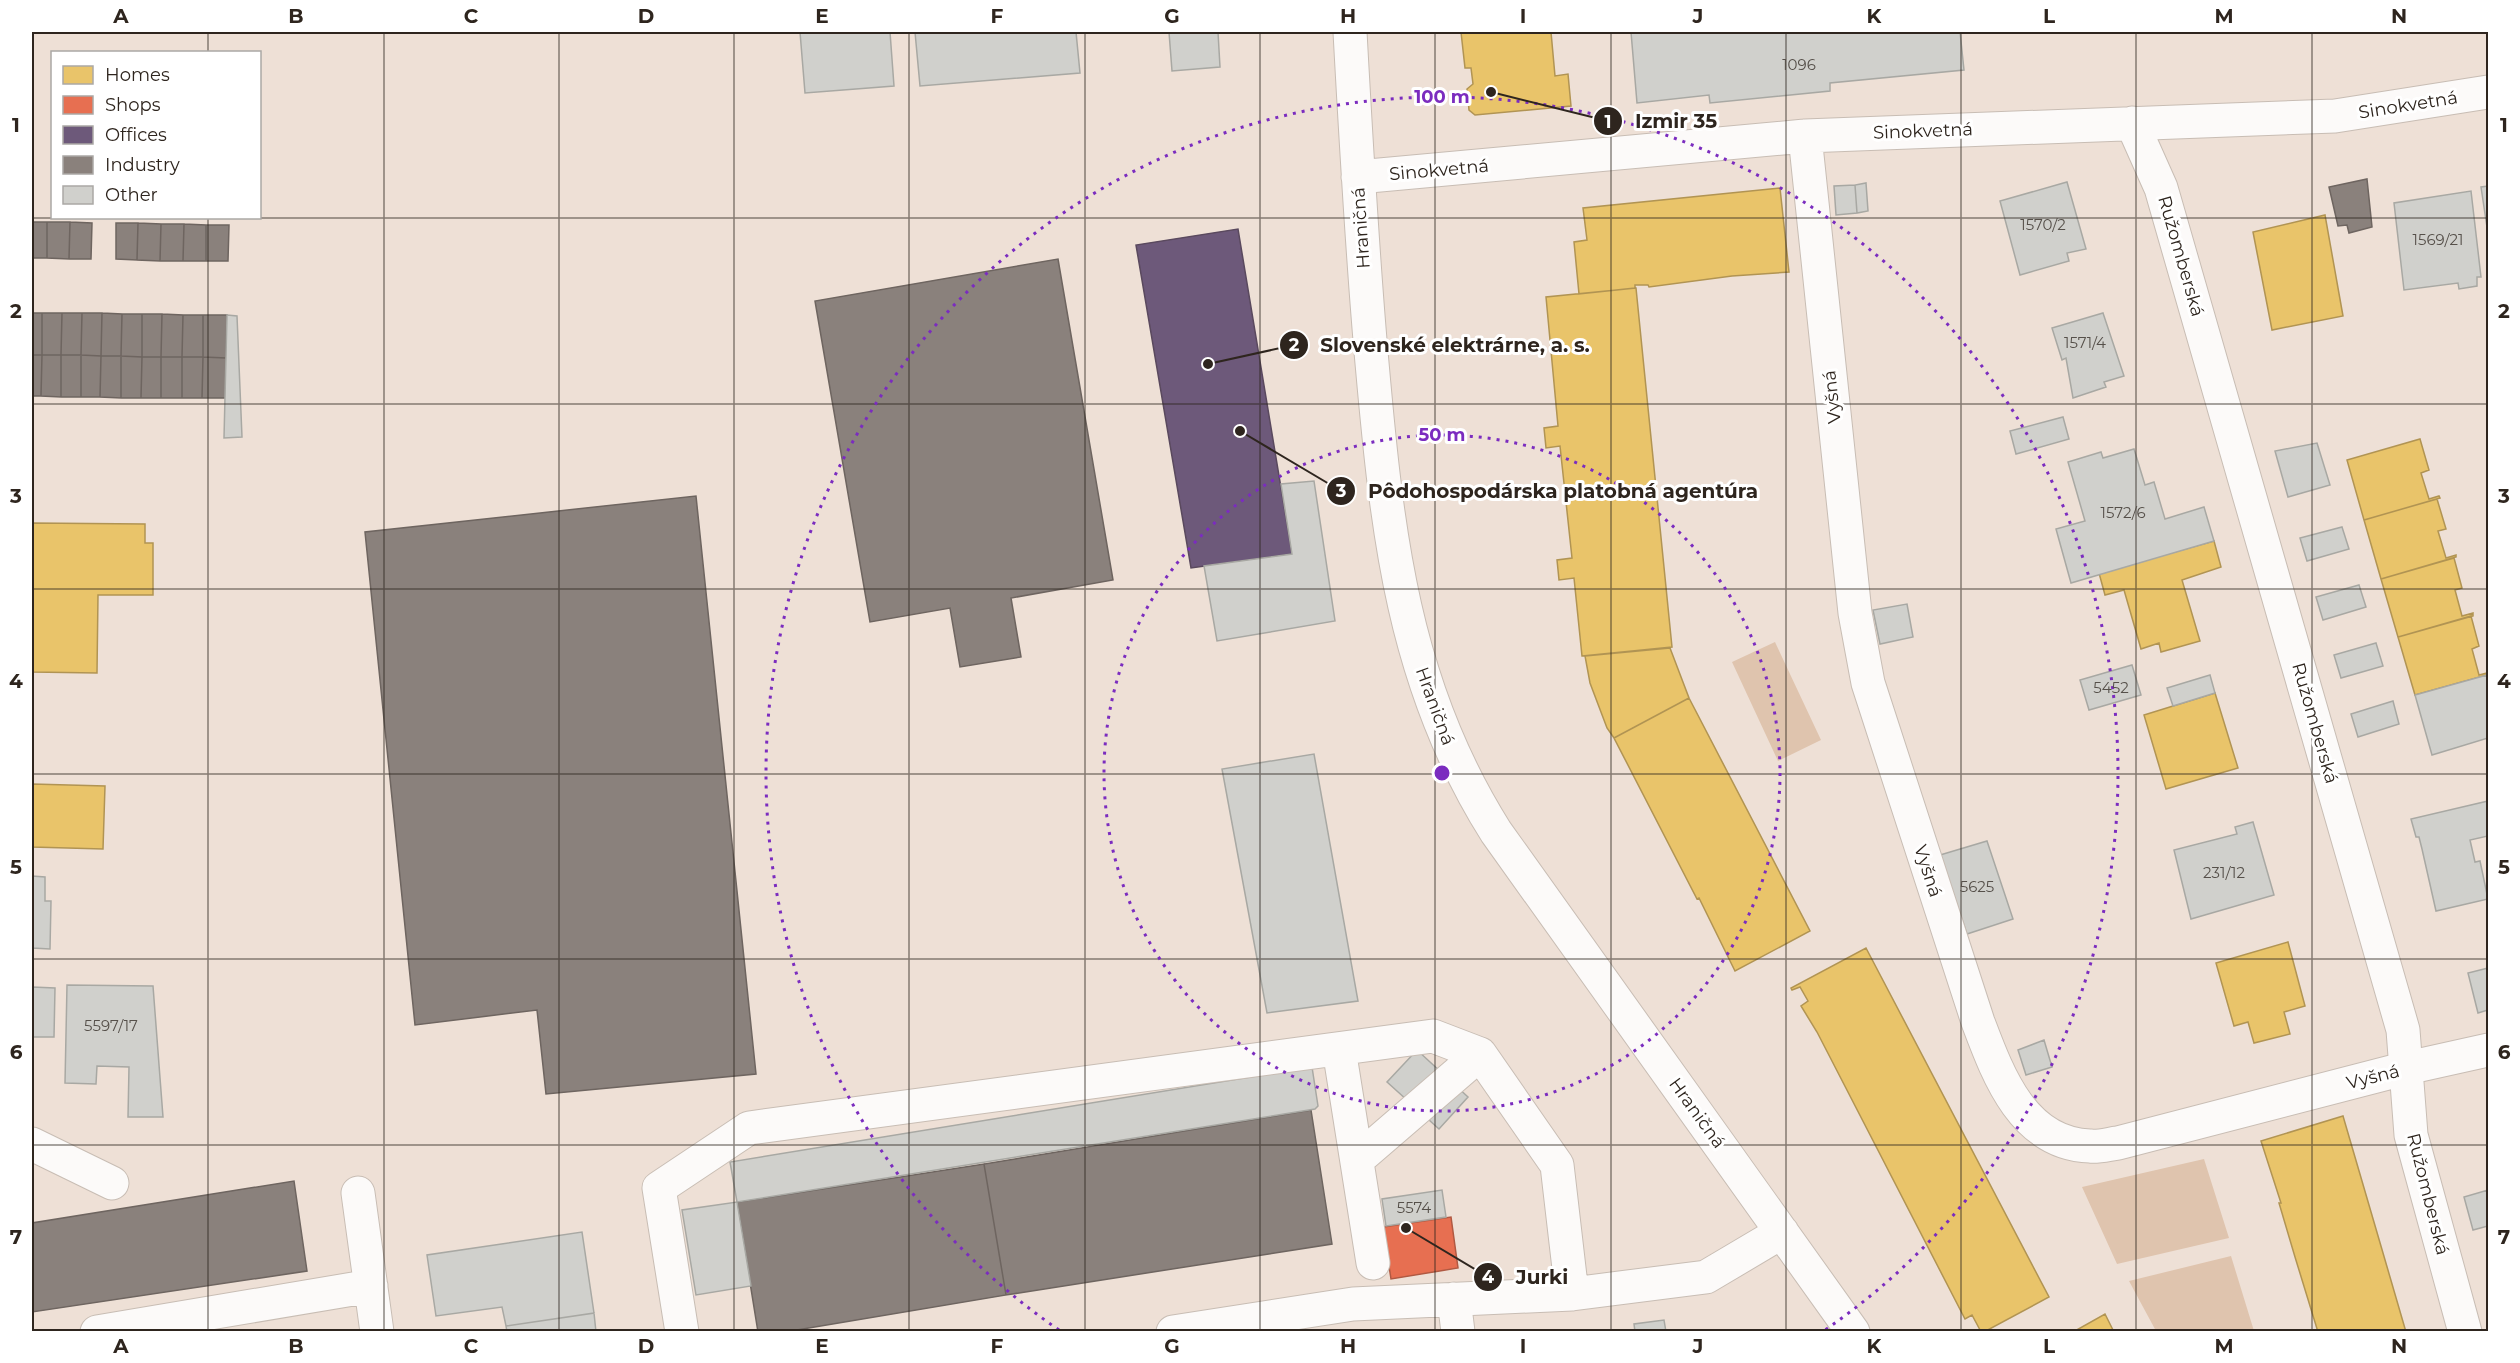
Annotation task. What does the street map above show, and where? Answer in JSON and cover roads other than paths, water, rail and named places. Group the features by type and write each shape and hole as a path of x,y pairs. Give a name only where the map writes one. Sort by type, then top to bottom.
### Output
{"street":[{"name":"Hraničná","path":"1350,32 1358,177 1387,516 1408,625 1434,709 1462,775 1496,832 1853,1332"},
{"name":"Sinokvetná","path":"1358,177 1805,136 2335,116 2488,93"},
{"name":"Ružomberská","path":"2132,123 2161,188 2403,1030 2412,1135 2465,1332"},
{"name":"Vyšná","path":"1805,136 1860,645 1868,683 1978,1022 1995,1068 2024,1115 2045,1133 2067,1142 2090,1147 2130,1140 2407,1068 2488,1050"},
{"path":"682,1332 659,1188 749,1128 1433,1036 1480,1054 1557,1165 1572,1294"},
{"path":"1339,1049 1373,1263"},
{"path":"1357,1160 1480,1054"},
{"path":"32,1144 112,1183"},
{"path":"358,1193 377,1332"},
{"path":"1173,1332 1353,1304 1572,1294 1706,1277 1782,1232"},
{"path":"97,1332 371,1286"},
{"path":"1454,1299 1458,1332"}],"place":[{"name":"Izmir 35","path":"1491,92"},
{"name":"Slovenské elektrárne, a. s.","path":"1208,364"},
{"name":"Pôdohospodárska platobná agentúra","path":"1240,431"},
{"name":"Jurki","path":"1406,1228"}]}
